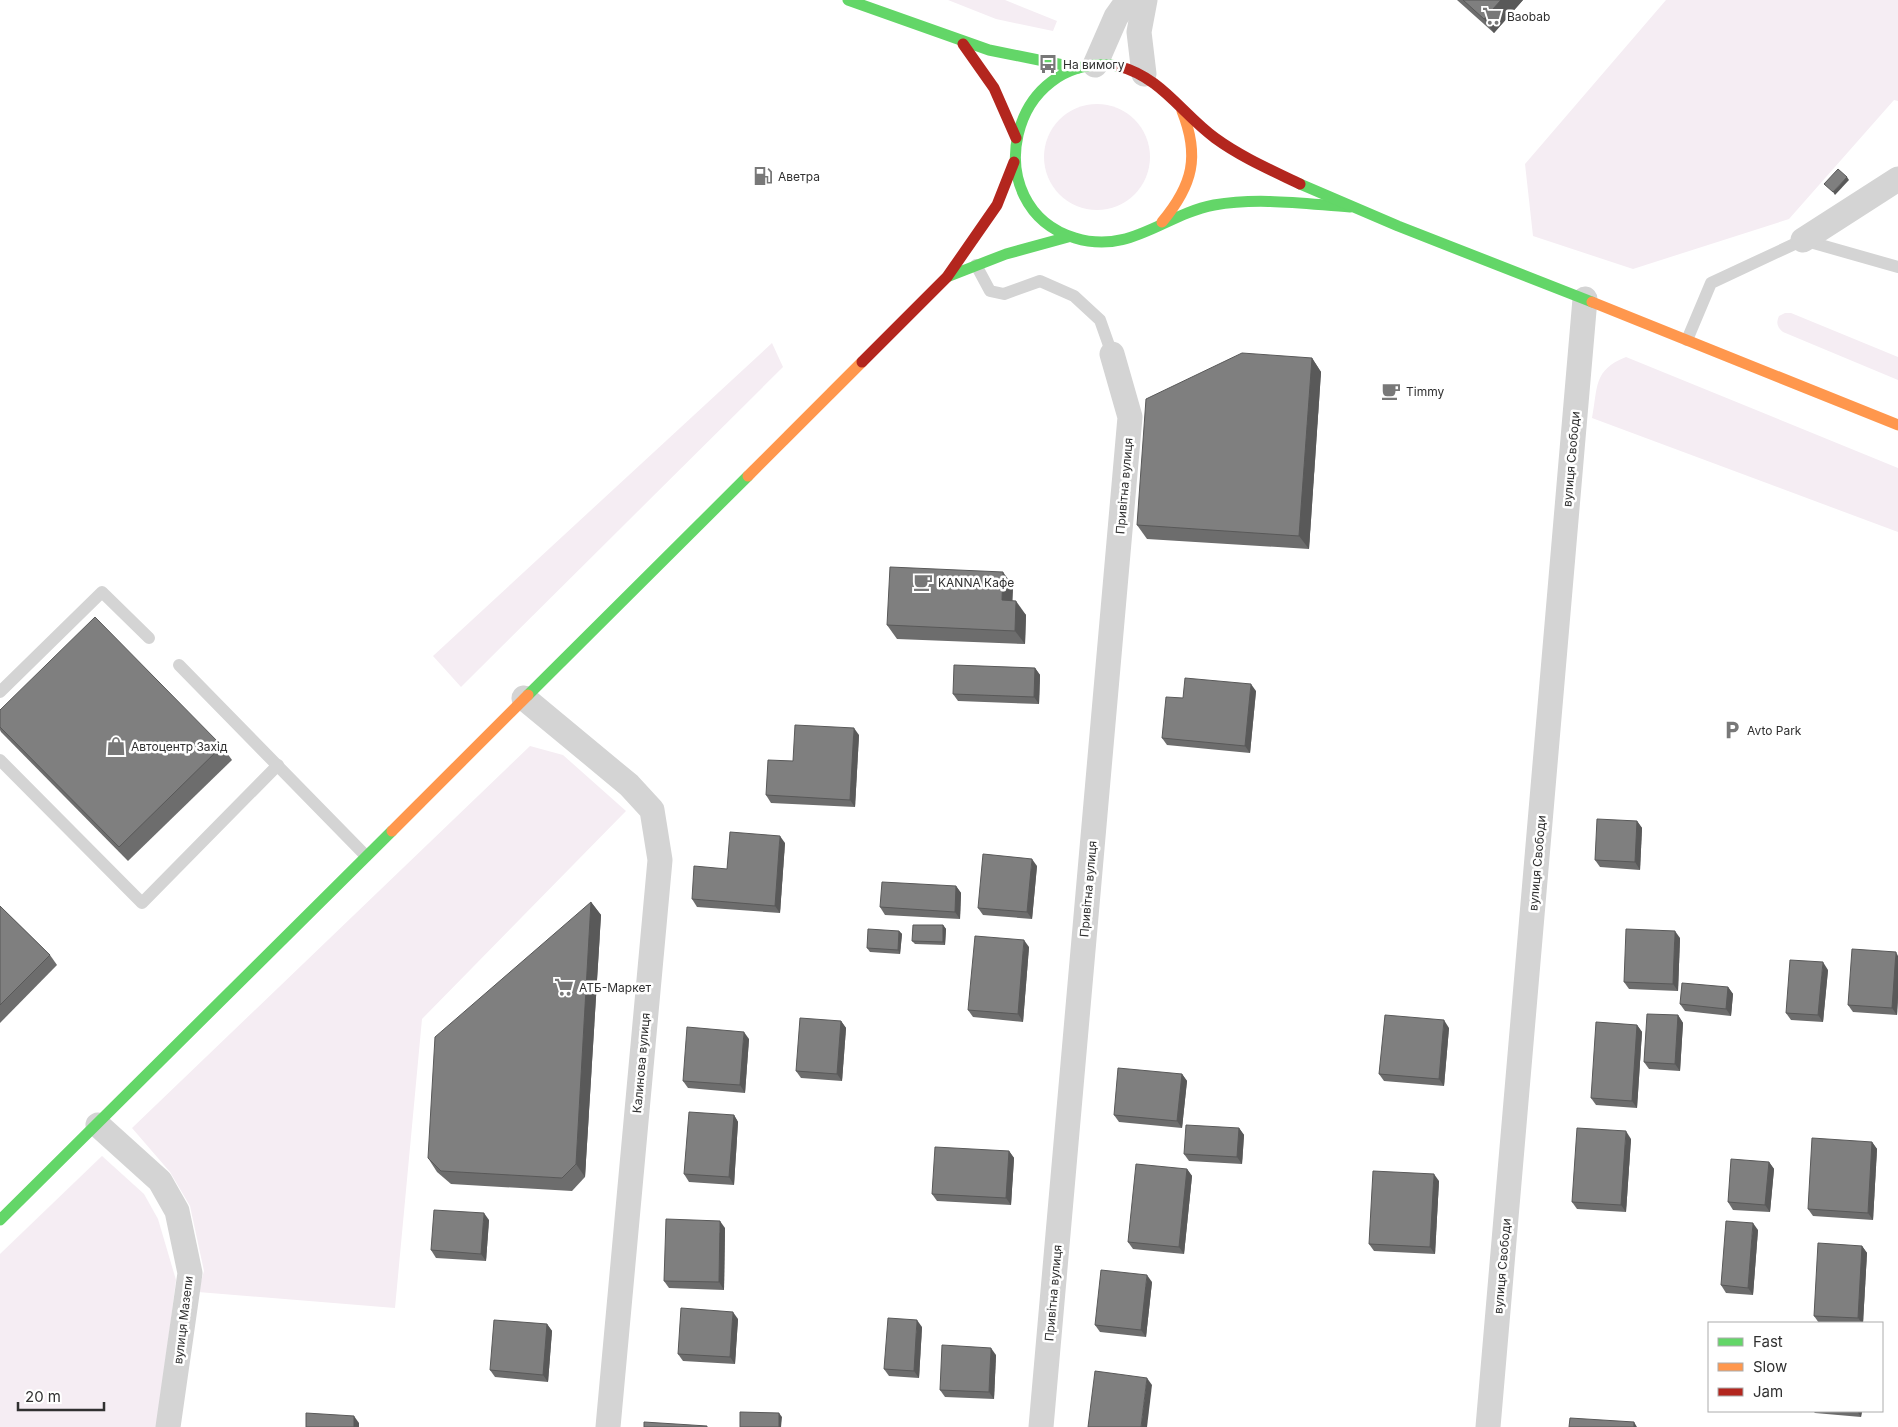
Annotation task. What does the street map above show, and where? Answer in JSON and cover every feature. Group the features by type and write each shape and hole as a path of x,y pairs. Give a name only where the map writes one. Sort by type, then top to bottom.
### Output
{"main road":[{"path":"848,0 963,44 1014,58 1087,67 1112,65 1144,74 1158,83 1207,133 1237,151 1350,207 1898,425"},
{"path":"963,44 987,73 1008,112 1016,138"},
{"path":"0,1220 98,1125 947,277 997,205 1014,162 1016,138 1023,115 1037,95 1056,79 1087,67"},
{"path":"1159,225 1180,200 1188,186 1193,163 1192,139 1181,108"},
{"path":"1014,162 1020,185 1031,206 1047,224 1068,236 1091,243 1115,243 1138,237 1159,225 1189,212 1219,204 1257,201 1350,207"},
{"path":"947,277 1032,244 1068,236"}],"street":[{"path":"1087,67 1128,0"},
{"path":"1144,74 1139,32 1145,0"},
{"path":"1803,240 1898,179"},
{"name":"вулиця Свободи","path":"1488,1427 1585,299"},
{"name":"Привітна вулиця","path":"1041,1427 1130,417 1112,354"},
{"name":"Калинова вулиця","path":"524,698 629,784 652,810 660,860 608,1427"},
{"name":"вулиця Мазепи","path":"98,1125 160,1181 177,1211 190,1273 168,1427"}],"lane":[{"path":"1687,340 1711,283 1803,240 1898,267"},
{"path":"976,265 990,291 1004,294 1040,281 1074,296 1100,320 1112,354"},
{"path":"0,692 102,592 149,638"},
{"path":"179,665 366,856"},
{"path":"0,760 142,902 278,765"}],"shaded area":[{"path":"948,0 1005,0 1057,21 1053,31 996,19"},
{"path":"1666,0 1898,0 1898,101 1894,100 1789,219 1633,269 1533,236 1525,164"},
{"path":"1097,104 1117,108 1135,119 1146,137 1150,157 1146,177 1135,195 1117,206 1097,210 1077,206 1059,195 1048,177 1044,157 1048,137 1059,119 1077,108"},
{"path":"1791,313 1898,357 1898,380 1783,332 1778,327 1778,321 1779,316"},
{"path":"772,343 783,367 461,687 433,656"},
{"path":"1626,357 1898,468 1898,532 1592,418 1597,389 1602,374 1615,362"},
{"path":"530,746 563,755 626,811 422,1019 395,1308 198,1292 204,1271 190,1206 170,1172 132,1128"},
{"path":"102,1156 144,1194 158,1219 176,1280 157,1427 0,1427 0,1254"}],"building":[{"path":"1463,0 1501,0 1484,19"},
{"path":"1838,169 1847,177 1833,192 1824,184"},
{"path":"1242,353 1312,358 1299,536 1137,525 1146,399"},
{"path":"890,567 1003,572 1002,600 1016,601 1015,631 887,625"},
{"name":"Автоцентр Захід","path":"95,617 222,746 119,847 0,727 0,710"},
{"path":"954,665 1035,668 1034,697 953,694"},
{"path":"1185,678 1251,684 1245,746 1162,738 1166,697 1183,698"},
{"path":"795,725 854,728 850,800 766,795 768,760 793,761"},
{"path":"1597,819 1637,821 1635,862 1595,860"},
{"path":"730,832 780,836 775,906 692,899 694,866 727,869"},
{"path":"983,854 1032,859 1027,912 978,908"},
{"path":"882,882 956,886 955,912 880,907"},
{"path":"591,902 576,1164 562,1178 441,1171 428,1158 435,1037"},
{"path":"0,906 50,955 0,1005"},
{"path":"913,925 943,925 943,942 912,941"},
{"path":"868,929 899,931 898,950 867,948"},
{"path":"1626,929 1675,931 1673,984 1624,982"},
{"path":"975,936 1024,940 1018,1014 968,1010"},
{"path":"1852,949 1896,952 1892,1008 1848,1005"},
{"path":"1790,960 1823,962 1818,1015 1786,1013"},
{"path":"1682,983 1728,987 1726,1009 1680,1004"},
{"path":"1647,1014 1678,1015 1675,1064 1644,1062"},
{"path":"1385,1015 1444,1020 1439,1079 1379,1074"},
{"path":"800,1018 841,1021 837,1074 796,1071"},
{"path":"1596,1022 1637,1025 1632,1101 1591,1098"},
{"path":"687,1027 744,1032 740,1085 683,1081"},
{"path":"1118,1068 1182,1074 1177,1121 1114,1115"},
{"path":"689,1112 734,1115 729,1177 684,1174"},
{"path":"1186,1125 1239,1128 1237,1157 1184,1154"},
{"path":"1577,1128 1626,1131 1621,1205 1572,1202"},
{"path":"1812,1138 1872,1142 1868,1213 1808,1209"},
{"path":"935,1147 1009,1151 1006,1198 932,1194"},
{"path":"1731,1159 1769,1162 1765,1205 1728,1202"},
{"path":"1136,1164 1187,1169 1179,1247 1128,1242"},
{"path":"1373,1171 1434,1174 1430,1247 1369,1244"},
{"path":"434,1210 484,1213 481,1254 431,1250"},
{"path":"666,1219 720,1221 719,1282 664,1281"},
{"path":"1726,1221 1753,1223 1748,1288 1721,1285"},
{"path":"1818,1243 1862,1246 1858,1318 1814,1316"},
{"path":"1101,1270 1147,1275 1141,1330 1095,1325"},
{"path":"681,1308 733,1312 730,1357 678,1354"},
{"path":"888,1318 917,1320 914,1371 884,1369"},
{"path":"494,1320 547,1324 543,1375 490,1370"},
{"path":"942,1345 991,1348 989,1392 940,1390"},
{"path":"1095,1371 1147,1378 1141,1427 1088,1427"},
{"path":"740,1412 779,1413 779,1427 740,1427"},
{"path":"306,1413 354,1416 354,1427 306,1427"},
{"path":"1570,1418 1634,1422 1634,1427 1569,1427"},
{"path":"644,1422 707,1426 707,1427 644,1427"}],"traffic: fast":[{"path":"848,0 989,50 1078,68"},
{"path":"1118,66 1081,68 1051,82 1030,105 1018,134 1016,166 1024,196 1044,221 1075,238 1095,242 1130,238 1178,217 1214,205 1265,201 1350,207"},
{"path":"1300,184 1398,226 1592,302"},
{"path":"947,277 1006,254 1068,237"},
{"path":"528,695 748,476"},
{"path":"0,1220 392,831"}],"traffic: slow":[{"path":"1162,222 1181,195 1190,170 1191,142 1182,111"},
{"path":"1592,302 1898,425"},
{"path":"748,476 862,362"},
{"path":"392,831 528,695"}],"traffic: jam":[{"path":"963,44 994,88 1016,138"},
{"path":"1118,66 1147,78 1225,145 1256,163 1300,184"},
{"path":"862,362 947,277 997,205 1014,162"}],"place":[{"name":"Baobab","path":"1492,16"},
{"name":"На вимогу","path":"1048,64"},
{"name":"Аветра","path":"763,176"},
{"name":"Timmy","path":"1391,391"},
{"name":"KANNA Кафе","path":"923,582"},
{"name":"Avto Park","path":"1732,730"},
{"name":"Автоцентр Захід","path":"116,746"},
{"name":"АТБ-Маркет","path":"564,987"}]}
